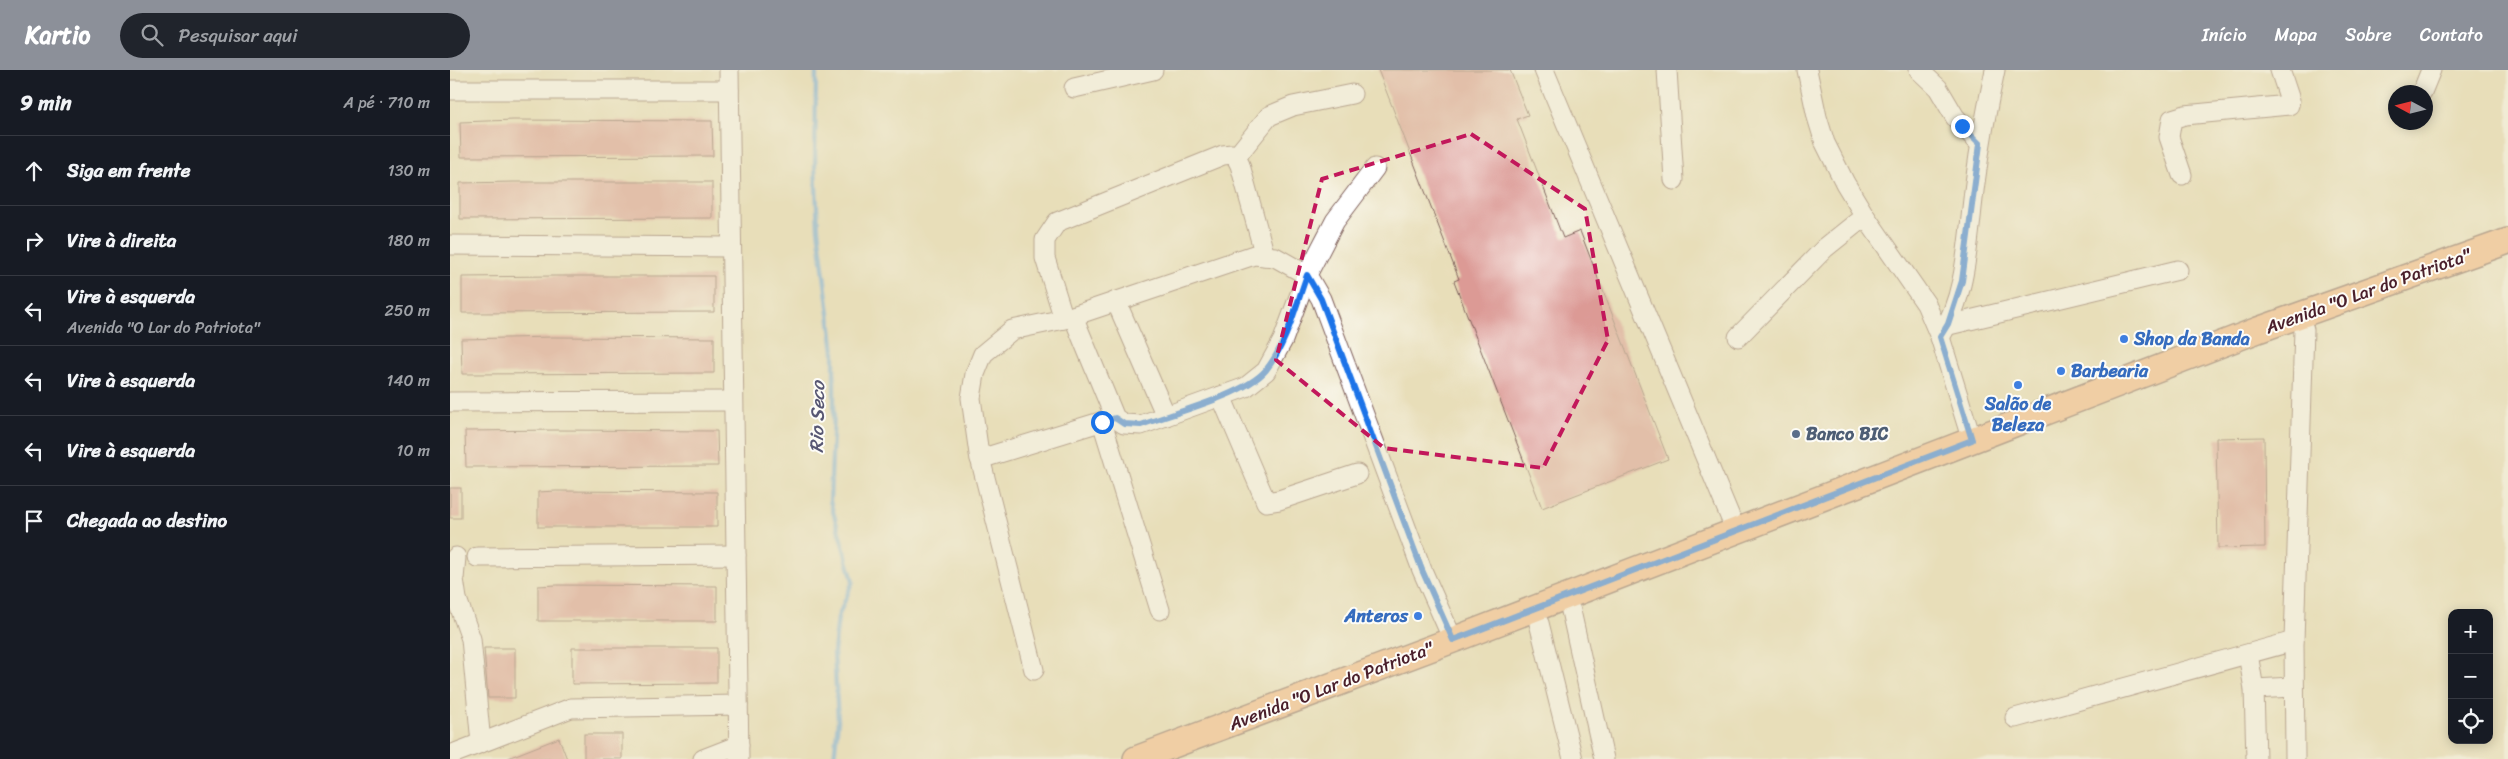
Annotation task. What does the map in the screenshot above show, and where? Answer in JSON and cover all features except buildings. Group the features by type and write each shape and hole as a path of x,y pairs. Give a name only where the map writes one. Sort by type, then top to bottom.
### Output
{"main road":[{"name":"Avenida \"O Lar do Patriota\"","path":"1136,759 1736,532 2258,330 2508,241"},
{"name":"Avenida \"O Lar do Patriota\"","path":"1177,759 1332,698 1571,611 2304,329 2508,256"}],"street":[{"path":"703,759 739,752 728,70"},
{"path":"1074,88 1153,70"},
{"path":"1544,70 1736,532"},
{"path":"1667,70 1674,180"},
{"path":"1807,70 1816,117 1825,143 1865,216 1944,331 1972,440"},
{"path":"1919,70 1938,88 1955,116 1980,144"},
{"path":"1944,331 1962,281 1980,144 1995,70"},
{"path":"2182,175 2169,137 2172,119 2185,115 2289,105 2290,100 2280,70"},
{"path":"2425,85 2431,70"},
{"path":"450,90 729,90"},
{"path":"1236,157 1269,116 1293,106 1352,94"},
{"path":"1160,610 1108,420 1045,258 1045,240 1058,222 1223,155 1232,154 1236,157 1265,256"},
{"path":"980,459 1108,420 1124,424 1141,425 1246,387 1266,370 1283,340 1307,275 1336,220 1375,168"},
{"path":"1738,337 1825,248 1865,216"},
{"path":"450,245 731,247"},
{"path":"1034,670 980,459 971,398 975,374 982,354 1012,330 1068,318 1254,255 1275,257 1307,275 1321,299 1422,570 1453,640"},
{"path":"1944,331 2178,270"},
{"path":"1116,301 1166,416"},
{"path":"2295,759 2294,642 2304,329"},
{"path":"1221,396 1266,502 1279,500 1357,474"},
{"path":"450,402 733,401"},
{"path":"481,743 471,640 457,599 454,579 458,550 465,546 474,550 477,556 736,555"},
{"path":"1571,611 1604,759"},
{"path":"1539,623 1573,759"},
{"path":"2015,718 2294,642"},
{"path":"2248,654 2254,688 2256,759"},
{"path":"2254,688 2294,687"},
{"path":"450,755 571,708 738,705"}],"highlighted area":[{"path":"1471,134 1585,209 1608,340 1543,468 1384,448 1276,360 1322,179"}],"waterway":[{"name":"Rio Seco","path":"816,70 815,166 818,229 834,352 834,413 830,501 853,581 838,617 834,652 838,721 834,759"}],"place":[{"name":"Shop da Banda","path":"2124,339"},
{"name":"Barbearia","path":"2061,371"},
{"name":"Salão de Beleza","path":"2018,385"},
{"name":"Banco BIC","path":"1796,434"},
{"name":"Anteros","path":"1418,616"}],"route":[{"path":"1102,422 1115,418 1124,424 1141,425 1246,387 1266,370 1277,353 1307,275 1321,299 1422,570 1453,640 1972,440 1940,337 1948,324 1962,281 1980,144 1962,126"}]}
